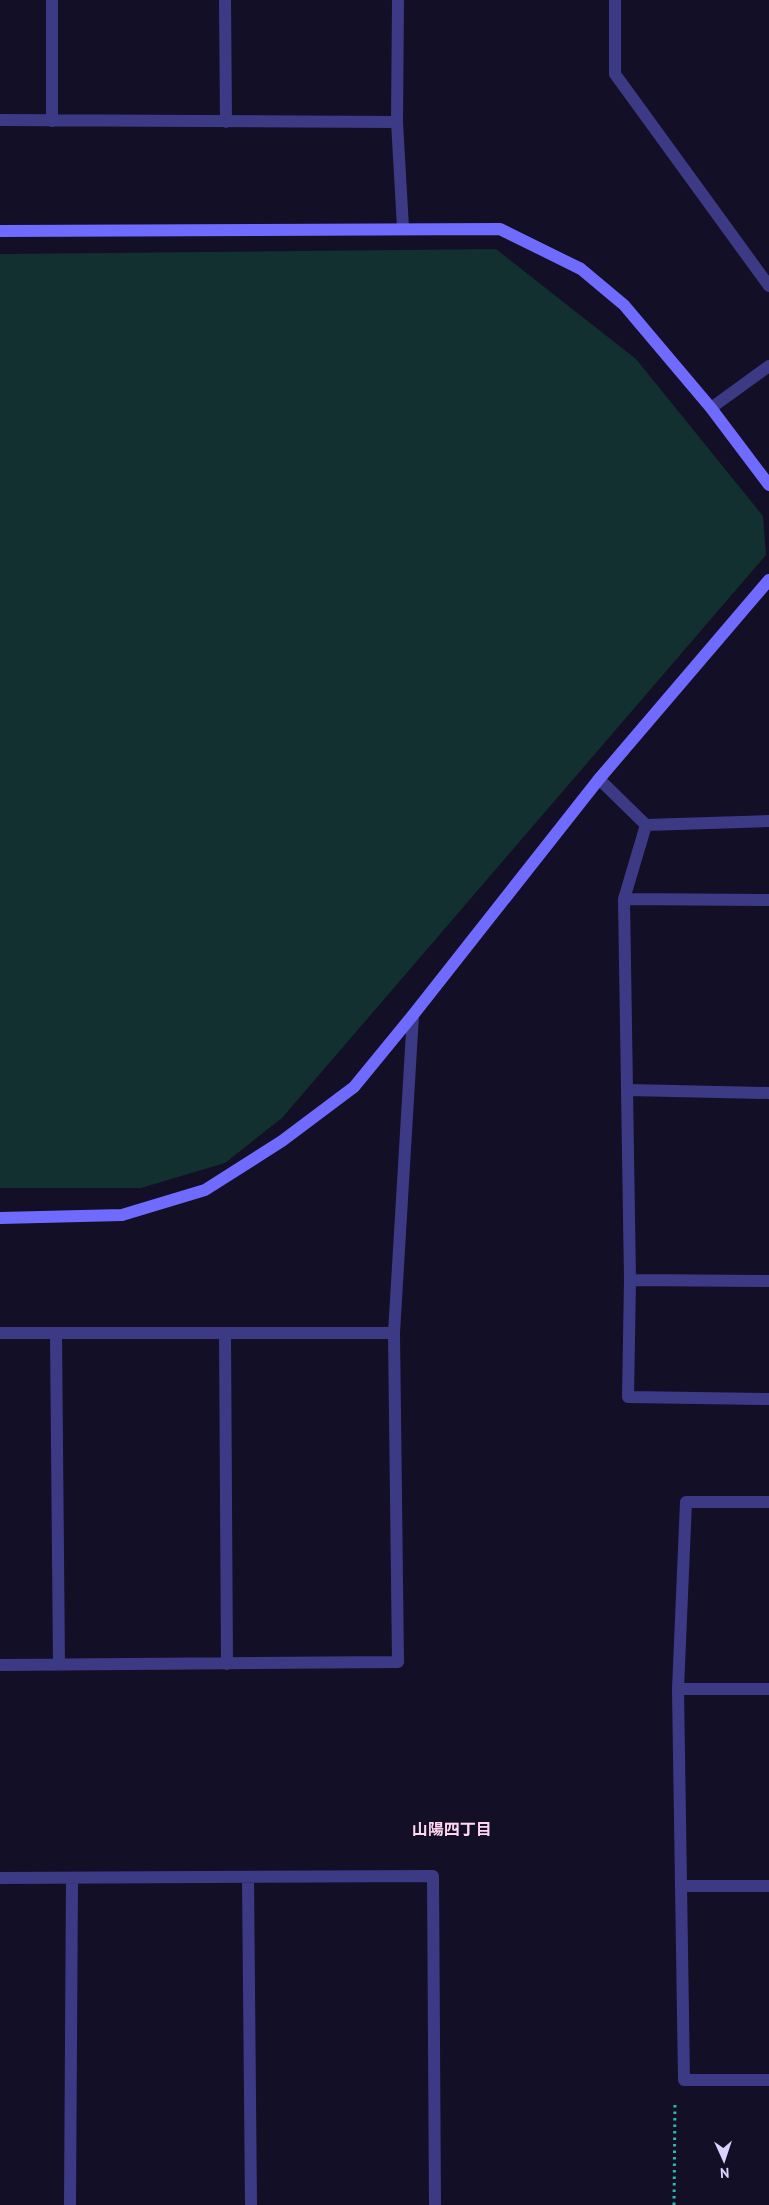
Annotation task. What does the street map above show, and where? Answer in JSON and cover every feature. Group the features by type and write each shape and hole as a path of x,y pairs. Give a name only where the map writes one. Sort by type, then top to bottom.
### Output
{"street":[{"path":"52,0 52,121"},
{"path":"226,0 226,122"},
{"path":"398,0 397,122 403,228"},
{"path":"614,0 615,74 694,186 769,286"},
{"path":"0,120 397,122"},
{"path":"0,231 500,229 581,269 624,305 711,408 769,485"},
{"path":"711,408 769,366"},
{"path":"0,1218 122,1215 204,1190 282,1141 354,1087 599,779 769,580"},
{"path":"599,779 646,825 769,821"},
{"path":"646,825 624,899 630,1280 628,1397 769,1399"},
{"path":"624,899 769,900"},
{"path":"0,1665 398,1662 394,1333 413,1015"},
{"path":"628,1090 769,1093"},
{"path":"630,1280 769,1281"},
{"path":"0,1333 394,1333"},
{"path":"56,1333 58,1665"},
{"path":"225,1333 227,1664"},
{"path":"769,1502 686,1502 678,1688 684,2080 769,2080"},
{"path":"678,1688 769,1689"},
{"path":"0,1878 433,1876 435,2205"},
{"path":"248,1877 251,2205"},
{"path":"70,2205 72,1878"},
{"path":"681,1886 769,1886"}],"path":[{"path":"674,2205 675,2090 684,2080"}],"green space":[{"path":"496,249 636,359 763,516 766,555 282,1118 225,1163 141,1188 0,1188 0,254"}],"district":[{"name":"山陽四丁目","path":"452,1829"}]}
